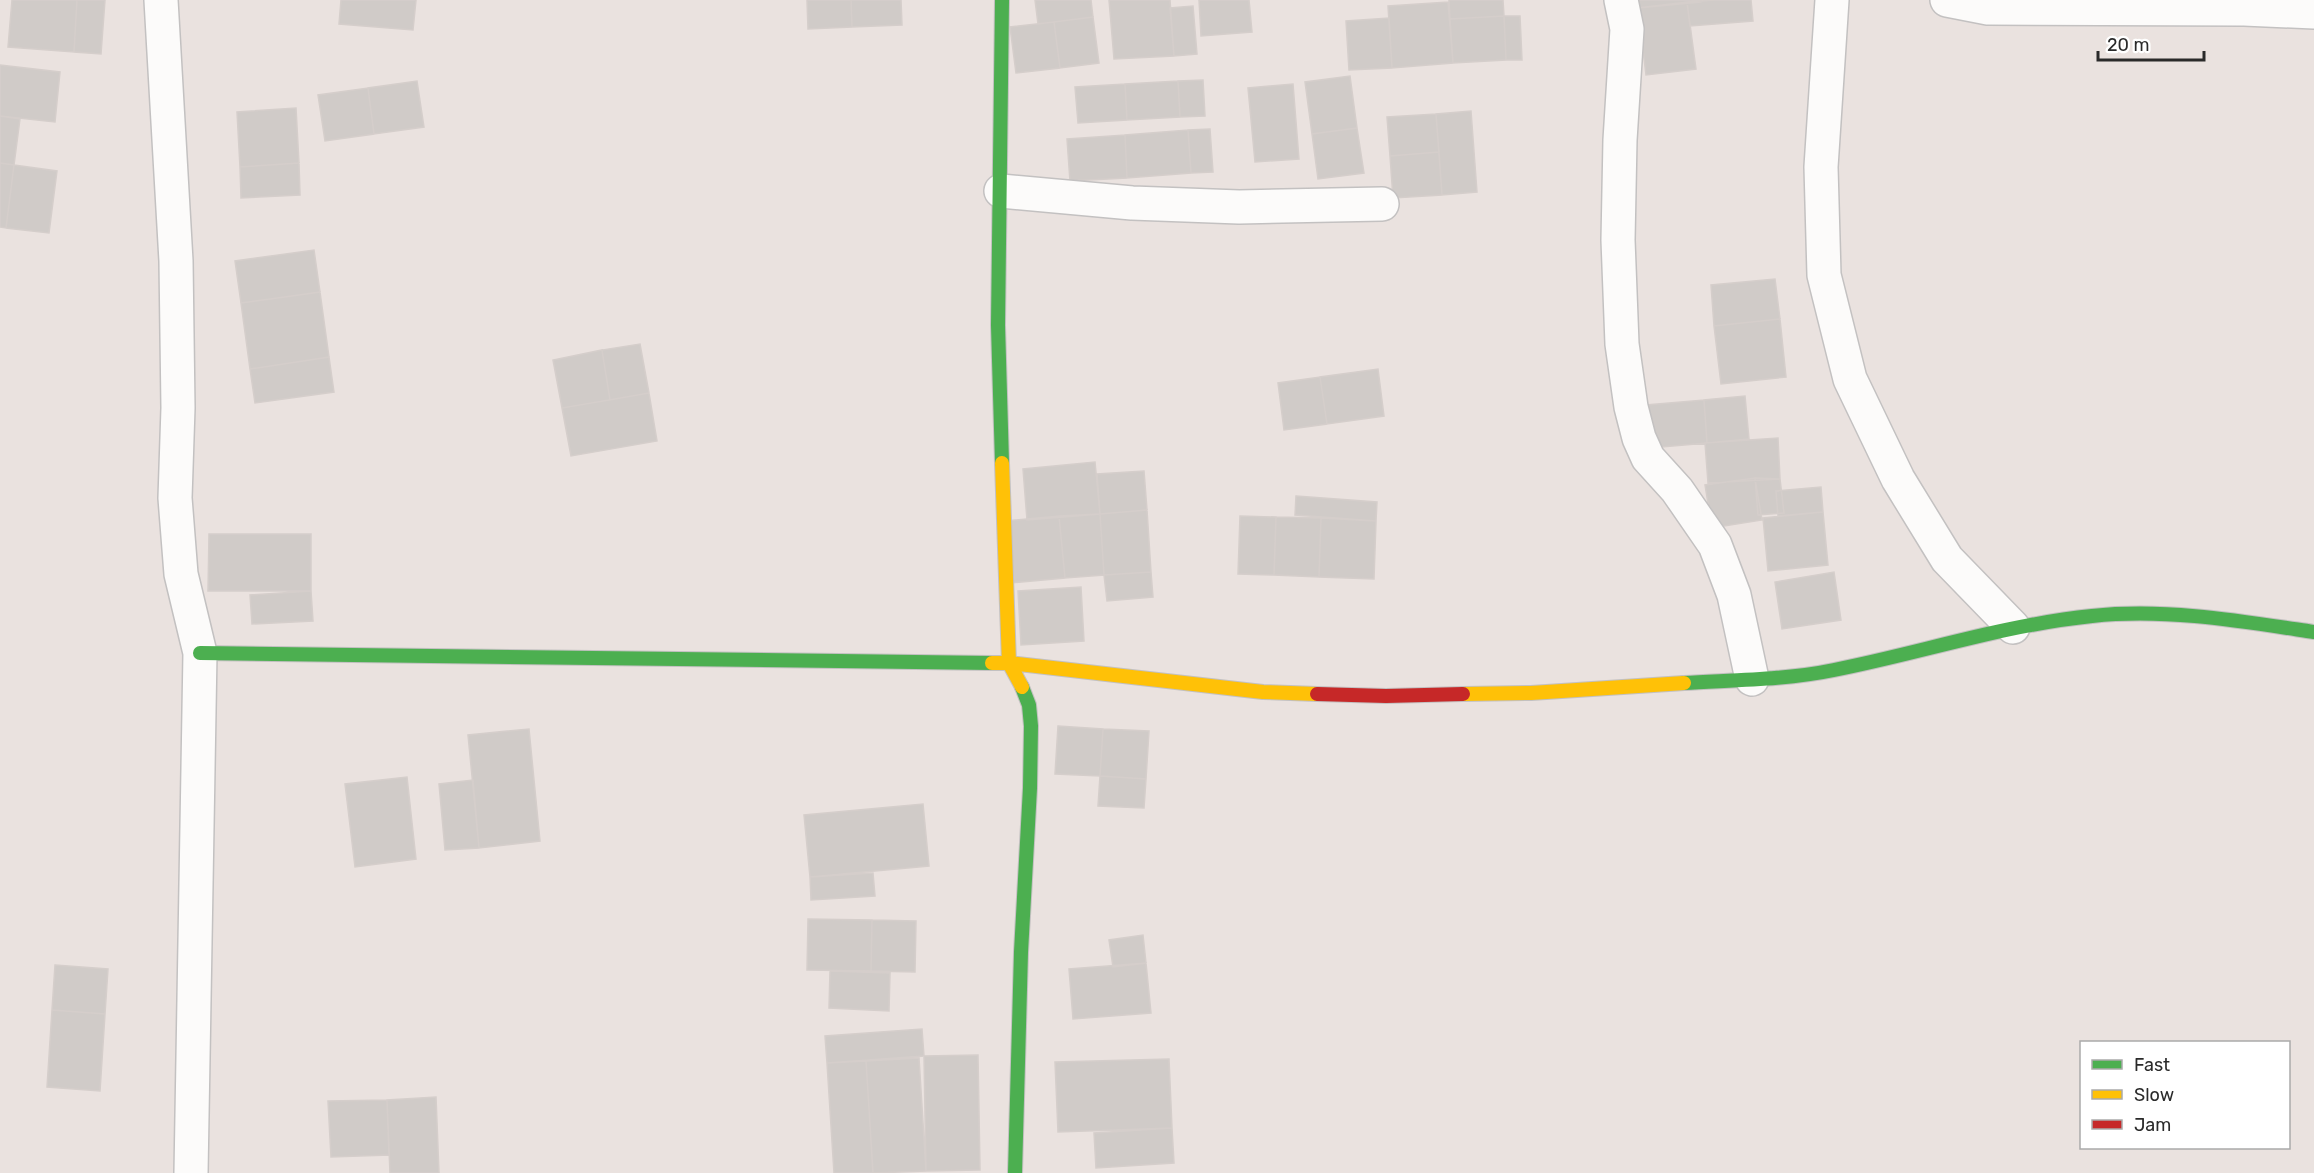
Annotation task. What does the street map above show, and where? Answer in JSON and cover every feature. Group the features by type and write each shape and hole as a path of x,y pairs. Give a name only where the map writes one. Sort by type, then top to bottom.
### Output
{"street":[{"path":"161,0 176,261 178,408 175,498 181,574 200,653 191,1173"},
{"path":"1002,0 998,325 1008,663 1020,682 1029,705 1031,726 1021,952 1015,1173"},
{"path":"1621,0 1627,29 1620,140 1618,240 1622,344 1631,406 1639,438 1648,458 1677,490 1715,544 1734,595 1752,679"},
{"path":"1832,0 1821,167 1824,275 1850,379 1898,479 1947,559 2013,627"},
{"path":"1947,0 1988,8 2232,9 2314,12"},
{"path":"1001,191 1132,203 1382,204"},
{"path":"200,653 1008,663 1263,692 1386,696 1531,693 1752,679 1831,671 1905,655 2013,627 2093,616 2149,613 2241,621 2314,632"}],"building":[{"path":"12,0 77,0 74,52 8,47"},
{"path":"77,0 105,0 101,54 74,52"},
{"path":"341,0 416,0 413,30 339,24"},
{"path":"807,0 851,0 852,27 808,29"},
{"path":"851,0 901,0 902,25 852,27"},
{"path":"1035,0 1091,0 1093,17 1038,24"},
{"path":"1109,0 1170,0 1174,56 1114,59"},
{"path":"1199,0 1249,0 1252,32 1201,36"},
{"path":"1449,0 1503,0 1504,16 1450,19"},
{"path":"1637,0 1701,0 1701,2 1638,8"},
{"path":"1751,0 1753,21 1690,26 1687,2"},
{"path":"1448,2 1453,63 1392,68 1388,6"},
{"path":"1687,2 1696,69 1646,75 1638,8"},
{"path":"1193,6 1197,54 1174,56 1170,8"},
{"path":"1504,16 1506,60 1453,63 1450,19"},
{"path":"1504,16 1520,16 1522,60 1506,60"},
{"path":"1093,17 1099,63 1060,68 1054,22"},
{"path":"1389,18 1392,68 1349,70 1346,21"},
{"path":"1054,22 1060,68 1016,73 1010,27"},
{"path":"0,65 60,72 55,122 0,116"},
{"path":"1350,76 1357,128 1312,134 1305,82"},
{"path":"1203,80 1205,116 1180,117 1178,81"},
{"path":"417,81 424,127 374,134 368,88"},
{"path":"1178,81 1180,117 1127,120 1125,84"},
{"path":"1125,84 1127,120 1078,123 1075,87"},
{"path":"1293,84 1299,159 1255,162 1248,88"},
{"path":"368,88 374,134 325,141 318,95"},
{"path":"296,108 299,163 240,167 237,112"},
{"path":"1471,111 1477,192 1442,195 1436,114"},
{"path":"1436,114 1439,152 1390,156 1387,117"},
{"path":"0,116 20,119 14,165 0,163"},
{"path":"1357,128 1364,173 1318,179 1312,134"},
{"path":"1210,129 1213,172 1191,173 1188,130"},
{"path":"1188,130 1191,173 1127,178 1125,135"},
{"path":"1125,135 1127,178 1070,181 1067,139"},
{"path":"1439,152 1442,195 1393,198 1390,156"},
{"path":"0,163 14,165 6,228 0,227"},
{"path":"299,163 300,195 241,198 240,167"},
{"path":"14,165 57,171 49,233 6,228"},
{"path":"314,250 320,292 241,303 235,261"},
{"path":"1775,279 1780,319 1714,326 1711,285"},
{"path":"320,292 329,357 250,369 241,303"},
{"path":"1780,319 1786,377 1721,384 1714,326"},
{"path":"640,344 649,393 610,400 602,350"},
{"path":"602,350 610,400 562,408 553,360"},
{"path":"329,357 334,392 255,403 250,369"},
{"path":"1378,369 1384,416 1327,424 1320,377"},
{"path":"1320,377 1327,424 1284,430 1278,383"},
{"path":"649,393 657,441 571,456 562,408"},
{"path":"1745,396 1749,439 1707,443 1704,400"},
{"path":"1704,400 1707,443 1650,448 1646,405"},
{"path":"1778,438 1780,479 1708,483 1705,443"},
{"path":"1095,462 1100,514 1027,520 1023,469"},
{"path":"1144,471 1147,510 1100,514 1097,474"},
{"path":"1755,478 1762,520 1712,528 1705,485"},
{"path":"1755,478 1780,479 1784,513 1758,515"},
{"path":"1821,487 1823,512 1778,516 1776,491"},
{"path":"1296,496 1377,502 1376,521 1295,515"},
{"path":"1147,510 1151,572 1104,575 1100,514"},
{"path":"1823,512 1828,565 1768,571 1763,518"},
{"path":"1100,514 1104,575 1065,578 1059,516"},
{"path":"1059,516 1065,578 1011,583 1006,521"},
{"path":"1240,516 1276,517 1274,575 1238,574"},
{"path":"1276,517 1321,518 1319,577 1274,575"},
{"path":"1321,518 1376,521 1374,579 1319,577"},
{"path":"209,534 311,534 311,591 208,591"},
{"path":"1151,572 1153,597 1107,601 1104,575"},
{"path":"1834,572 1841,620 1782,629 1775,582"},
{"path":"1081,587 1084,641 1021,645 1018,591"},
{"path":"311,591 313,621 252,624 250,595"},
{"path":"1058,726 1103,729 1100,776 1055,774"},
{"path":"529,729 540,841 479,848 468,735"},
{"path":"1103,729 1149,731 1146,779 1100,776"},
{"path":"1100,776 1146,779 1144,808 1098,806"},
{"path":"407,777 416,859 355,867 345,784"},
{"path":"473,780 479,848 445,850 439,784"},
{"path":"923,804 929,866 810,877 804,815"},
{"path":"873,873 875,896 811,900 810,877"},
{"path":"808,919 872,920 871,971 807,970"},
{"path":"872,920 916,921 915,972 871,971"},
{"path":"1143,935 1146,963 1113,967 1109,940"},
{"path":"1146,963 1151,1013 1073,1019 1069,969"},
{"path":"55,965 108,969 105,1014 52,1010"},
{"path":"830,971 890,973 889,1011 829,1008"},
{"path":"52,1010 105,1014 100,1091 47,1087"},
{"path":"922,1029 924,1056 827,1063 825,1036"},
{"path":"978,1055 980,1170 926,1171 924,1056"},
{"path":"919,1058 926,1171 873,1173 866,1061"},
{"path":"1169,1059 1172,1128 1058,1132 1055,1062"},
{"path":"866,1061 873,1173 834,1173 827,1063"},
{"path":"436,1097 439,1173 390,1173 387,1100"},
{"path":"387,1100 389,1155 331,1157 328,1101"},
{"path":"1172,1128 1174,1163 1096,1168 1094,1133"}],"traffic: fast":[{"path":"1002,0 998,325 1002,463"},
{"path":"1684,683 1816,673 2026,626 2092,616 2176,615 2314,632"},
{"path":"200,653 992,663"},
{"path":"1015,1173 1021,952 1031,726 1029,705 1022,687"}],"traffic: slow":[{"path":"1002,463 1009,663 1022,687"},
{"path":"992,663 1009,663 1263,692 1317,694"},
{"path":"1463,694 1531,693 1684,683"}],"traffic: jam":[{"path":"1317,694 1386,696 1463,694"}]}
